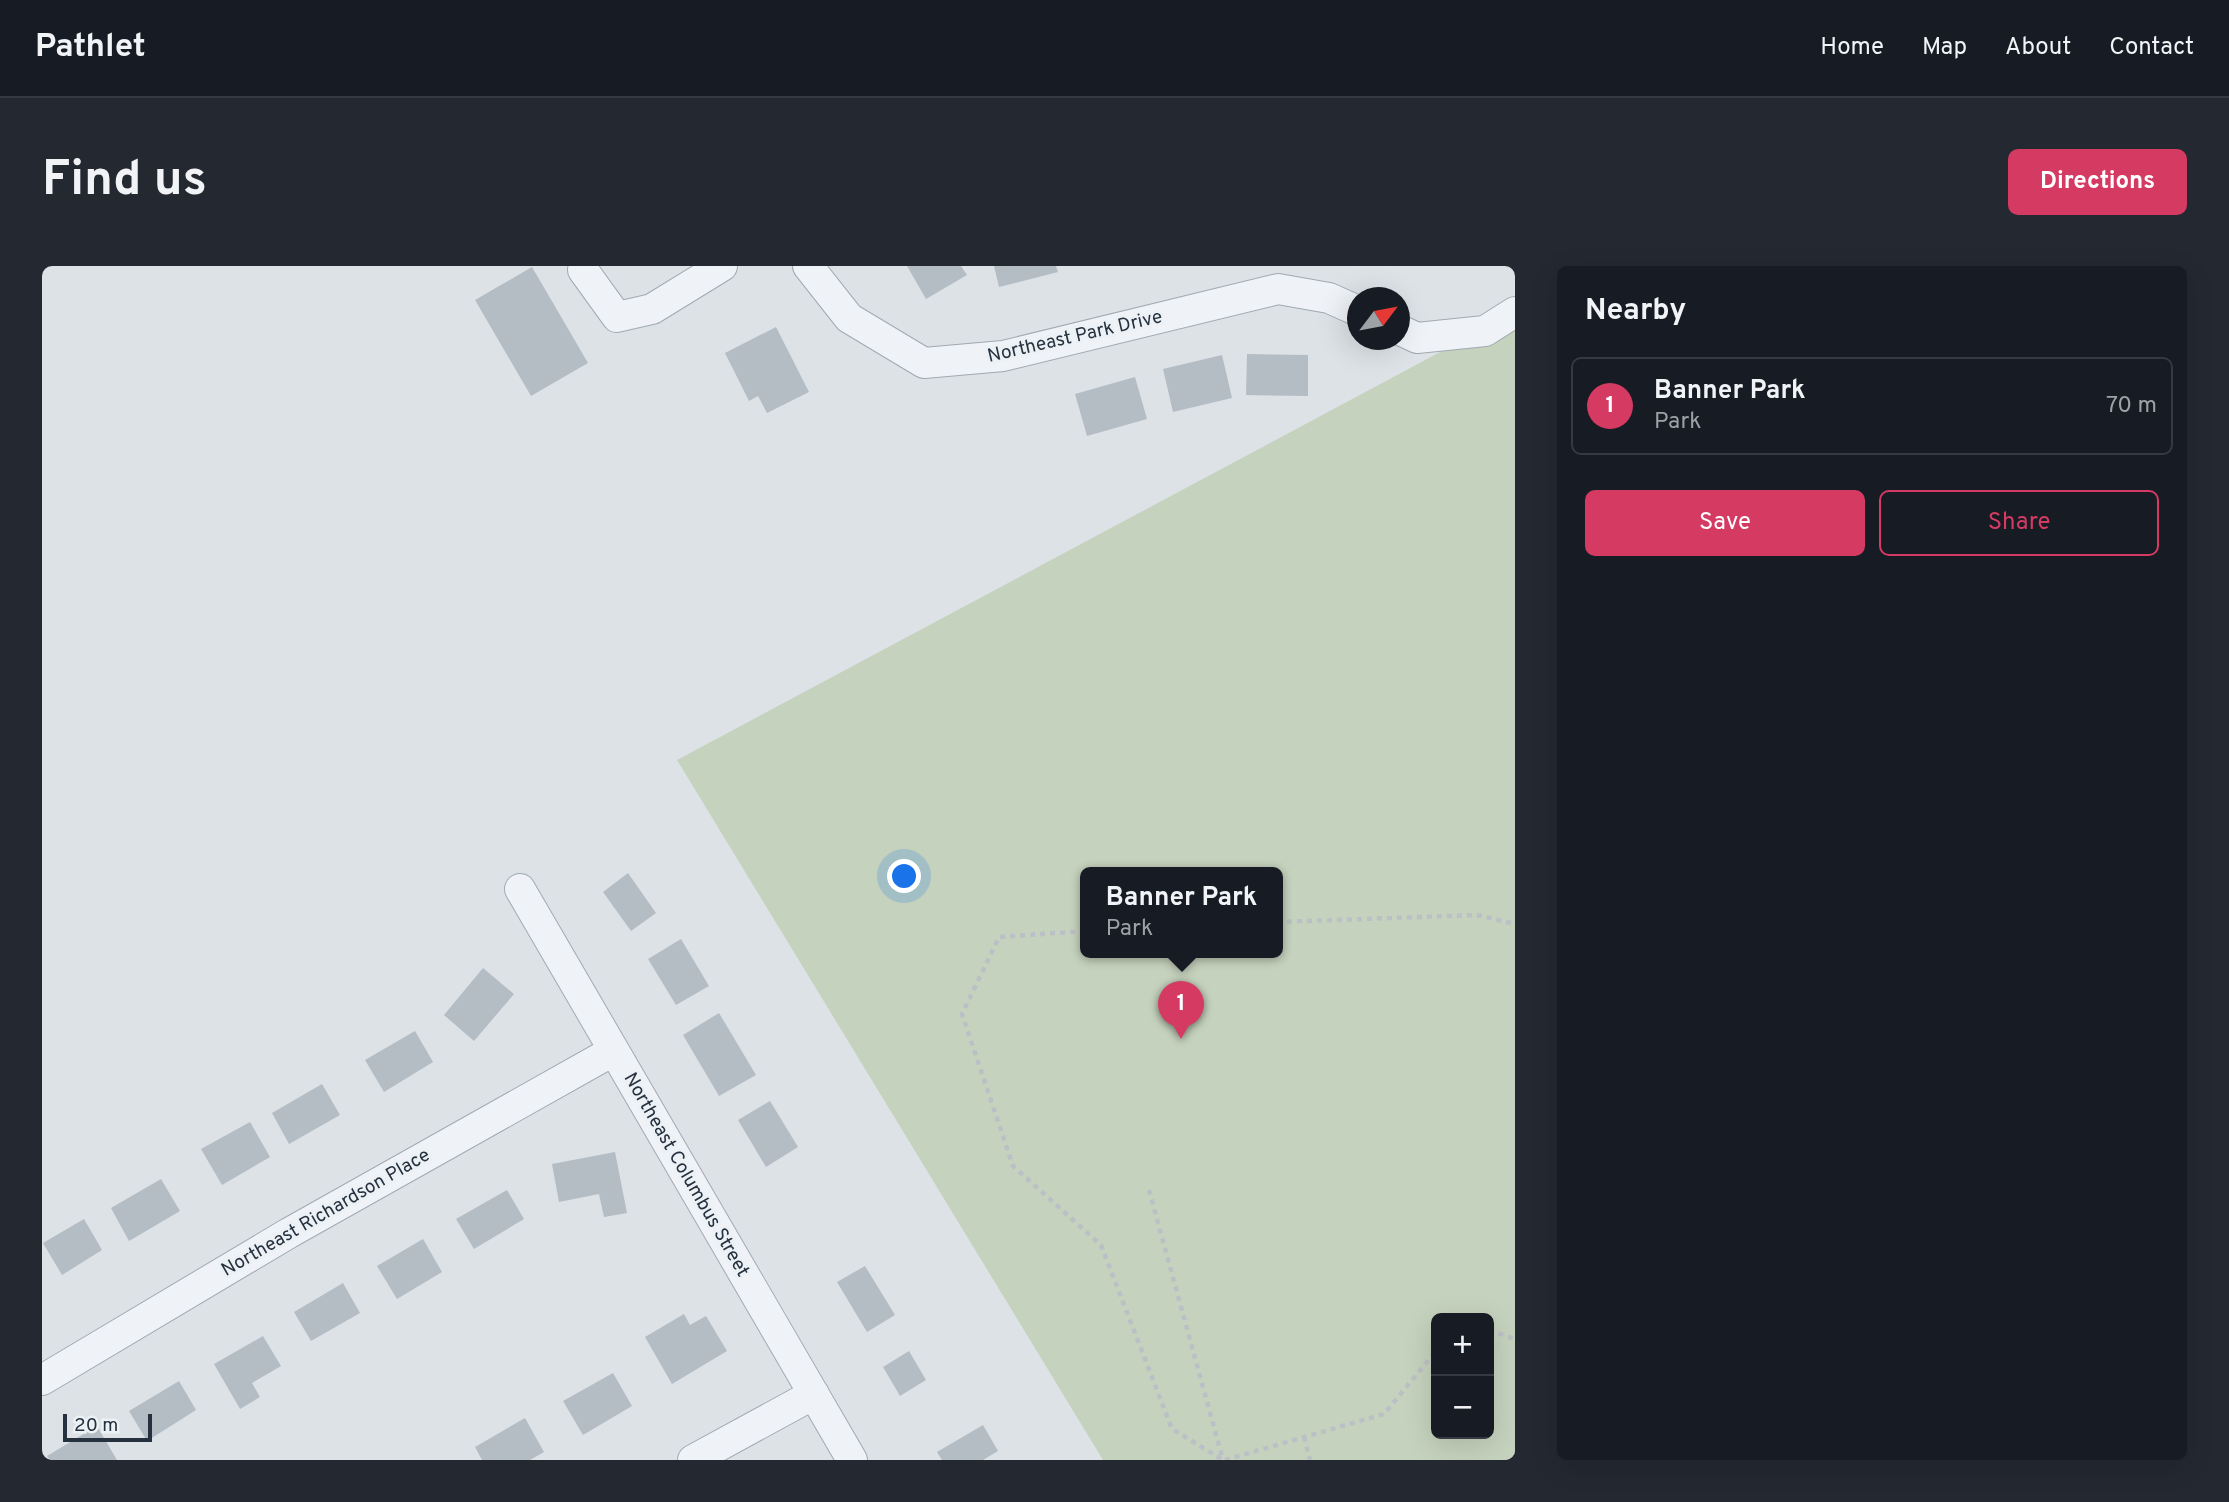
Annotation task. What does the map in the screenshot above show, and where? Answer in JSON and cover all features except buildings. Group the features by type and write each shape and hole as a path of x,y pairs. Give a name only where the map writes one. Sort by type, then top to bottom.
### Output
{"street":[{"path":"583,270 617,317 652,309 722,266"},
{"name":"Northeast Park Drive","path":"813,273 849,318 924,363 1003,356 1277,277 1347,306"},
{"path":"1410,335 1417,338 1485,331 1515,312"},
{"name":"Northeast Columbus Street","path":"520,889 852,1460"},
{"name":"Northeast Richardson Place","path":"42,1380 289,1233 613,1051"},
{"path":"693,1460 814,1394"}],"path":[{"path":"1283,922 1477,915 1515,924"},
{"path":"1080,931 999,937 962,1014 1013,1166 1101,1245 1172,1429 1224,1460 1384,1414 1431,1357"},
{"path":"1149,1190 1224,1460"},
{"path":"1494,1332 1515,1339"},
{"path":"1304,1437 1310,1460"}],"green space":[{"path":"1515,312 1515,1460 1103,1460 677,760"}],"place":[{"name":"Banner Park","path":"1181,1039"}]}
